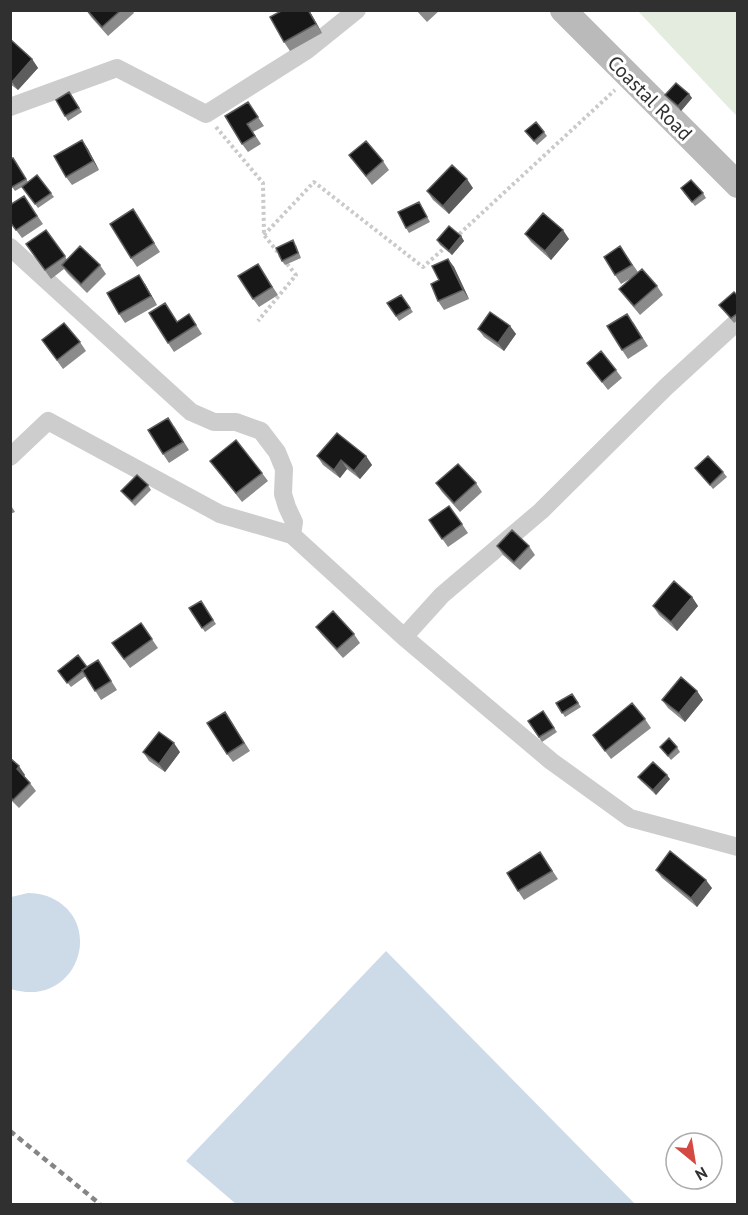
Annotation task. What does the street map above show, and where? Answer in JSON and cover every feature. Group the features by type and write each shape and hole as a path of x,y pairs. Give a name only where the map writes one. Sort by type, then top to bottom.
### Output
{"main road":[{"name":"Coastal Road","path":"564,10 629,78 738,185"}],"street":[{"path":"10,107 117,68 206,114 306,51 357,10"},
{"path":"10,247 191,412 214,422 236,422 261,431 277,452 284,469 283,494 294,522 292,535"},
{"path":"404,637 442,596 541,511 666,387 738,321"},
{"path":"10,457 48,422 220,514 292,535 404,637 551,762 630,818 738,847"}],"path":[{"path":"264,235 314,183 423,267 629,78"},
{"path":"206,114 263,183 264,235 296,275 258,321"}],"shaded area":[{"path":"638,11 737,11 737,116 729,108"}],"water":[{"path":"28,893 47,896 66,907 77,923 80,941 77,959 68,975 53,987 34,992 11,989 11,897"},
{"path":"386,951 635,1204 236,1204 186,1161"}],"building":[{"path":"87,10 121,10 102,27"},
{"path":"283,10 308,10 316,24 284,42 270,17"},
{"path":"10,39 32,59 12,82 10,80"},
{"path":"676,83 689,94 678,106 665,95"},
{"path":"69,92 79,108 65,116 56,100"},
{"path":"248,102 258,117 247,124 255,136 242,144 225,116"},
{"path":"536,122 544,132 534,141 525,131"},
{"path":"82,140 93,161 66,177 54,156"},
{"path":"366,141 383,161 366,176 349,155"},
{"path":"13,158 26,179 12,187 10,159"},
{"path":"452,165 467,179 443,206 427,191"},
{"path":"37,175 51,193 35,204 22,187"},
{"path":"691,180 703,193 692,202 681,188"},
{"path":"24,196 37,216 16,230 10,222 10,205"},
{"path":"419,202 427,217 406,228 398,212"},
{"path":"133,209 154,243 131,258 110,224"},
{"path":"543,213 563,230 545,251 525,234"},
{"path":"449,226 461,236 449,251 437,240"},
{"path":"46,230 65,256 45,270 26,244"},
{"path":"293,240 298,253 282,261 276,248"},
{"path":"80,246 100,265 81,284 62,265"},
{"path":"620,246 632,265 615,275 604,257"},
{"path":"448,259 463,290 438,301 431,284 439,280 432,266"},
{"path":"258,264 272,287 253,299 238,276"},
{"path":"642,269 657,286 634,306 619,289"},
{"path":"139,275 151,296 119,314 107,293"},
{"path":"734,292 738,296 738,313 731,318 719,305"},
{"path":"401,295 410,308 396,316 387,303"},
{"path":"165,303 177,322 189,314 196,325 168,343 149,313"},
{"path":"490,312 510,326 498,343 478,329"},
{"path":"627,314 642,338 622,350 607,326"},
{"path":"64,323 80,342 57,360 42,340"},
{"path":"601,351 616,370 602,382 587,363"},
{"path":"168,418 183,442 163,454 148,430"},
{"path":"337,433 366,456 354,471 341,460 334,470 317,456"},
{"path":"236,440 262,473 236,493 210,461"},
{"path":"708,456 723,472 710,485 695,468"},
{"path":"458,464 476,483 454,503 436,483"},
{"path":"137,475 148,485 132,501 121,491"},
{"path":"449,506 462,524 442,539 429,520"},
{"path":"512,530 529,546 514,562 497,546"},
{"path":"674,581 692,597 671,622 653,606"},
{"path":"201,601 213,620 202,628 189,608"},
{"path":"333,611 354,634 337,649 316,627"},
{"path":"141,623 152,639 124,659 112,643"},
{"path":"78,655 87,667 67,683 58,671"},
{"path":"98,660 111,681 95,691 82,670"},
{"path":"681,677 697,691 679,713 662,700"},
{"path":"572,694 578,703 562,713 556,703"},
{"path":"632,703 645,719 605,751 593,735"},
{"path":"543,711 554,728 539,737 528,721"},
{"path":"225,712 244,743 227,754 207,723"},
{"path":"159,732 174,743 159,764 143,752"},
{"path":"669,738 677,747 668,756 660,747"},
{"path":"10,758 19,766 17,769 30,783 13,800 10,797"},
{"path":"653,762 667,775 653,790 638,777"},
{"path":"670,851 706,880 691,898 656,870"},
{"path":"540,852 552,871 518,891 507,873"}],"railway":[{"path":"10,1131 100,1204"}]}
